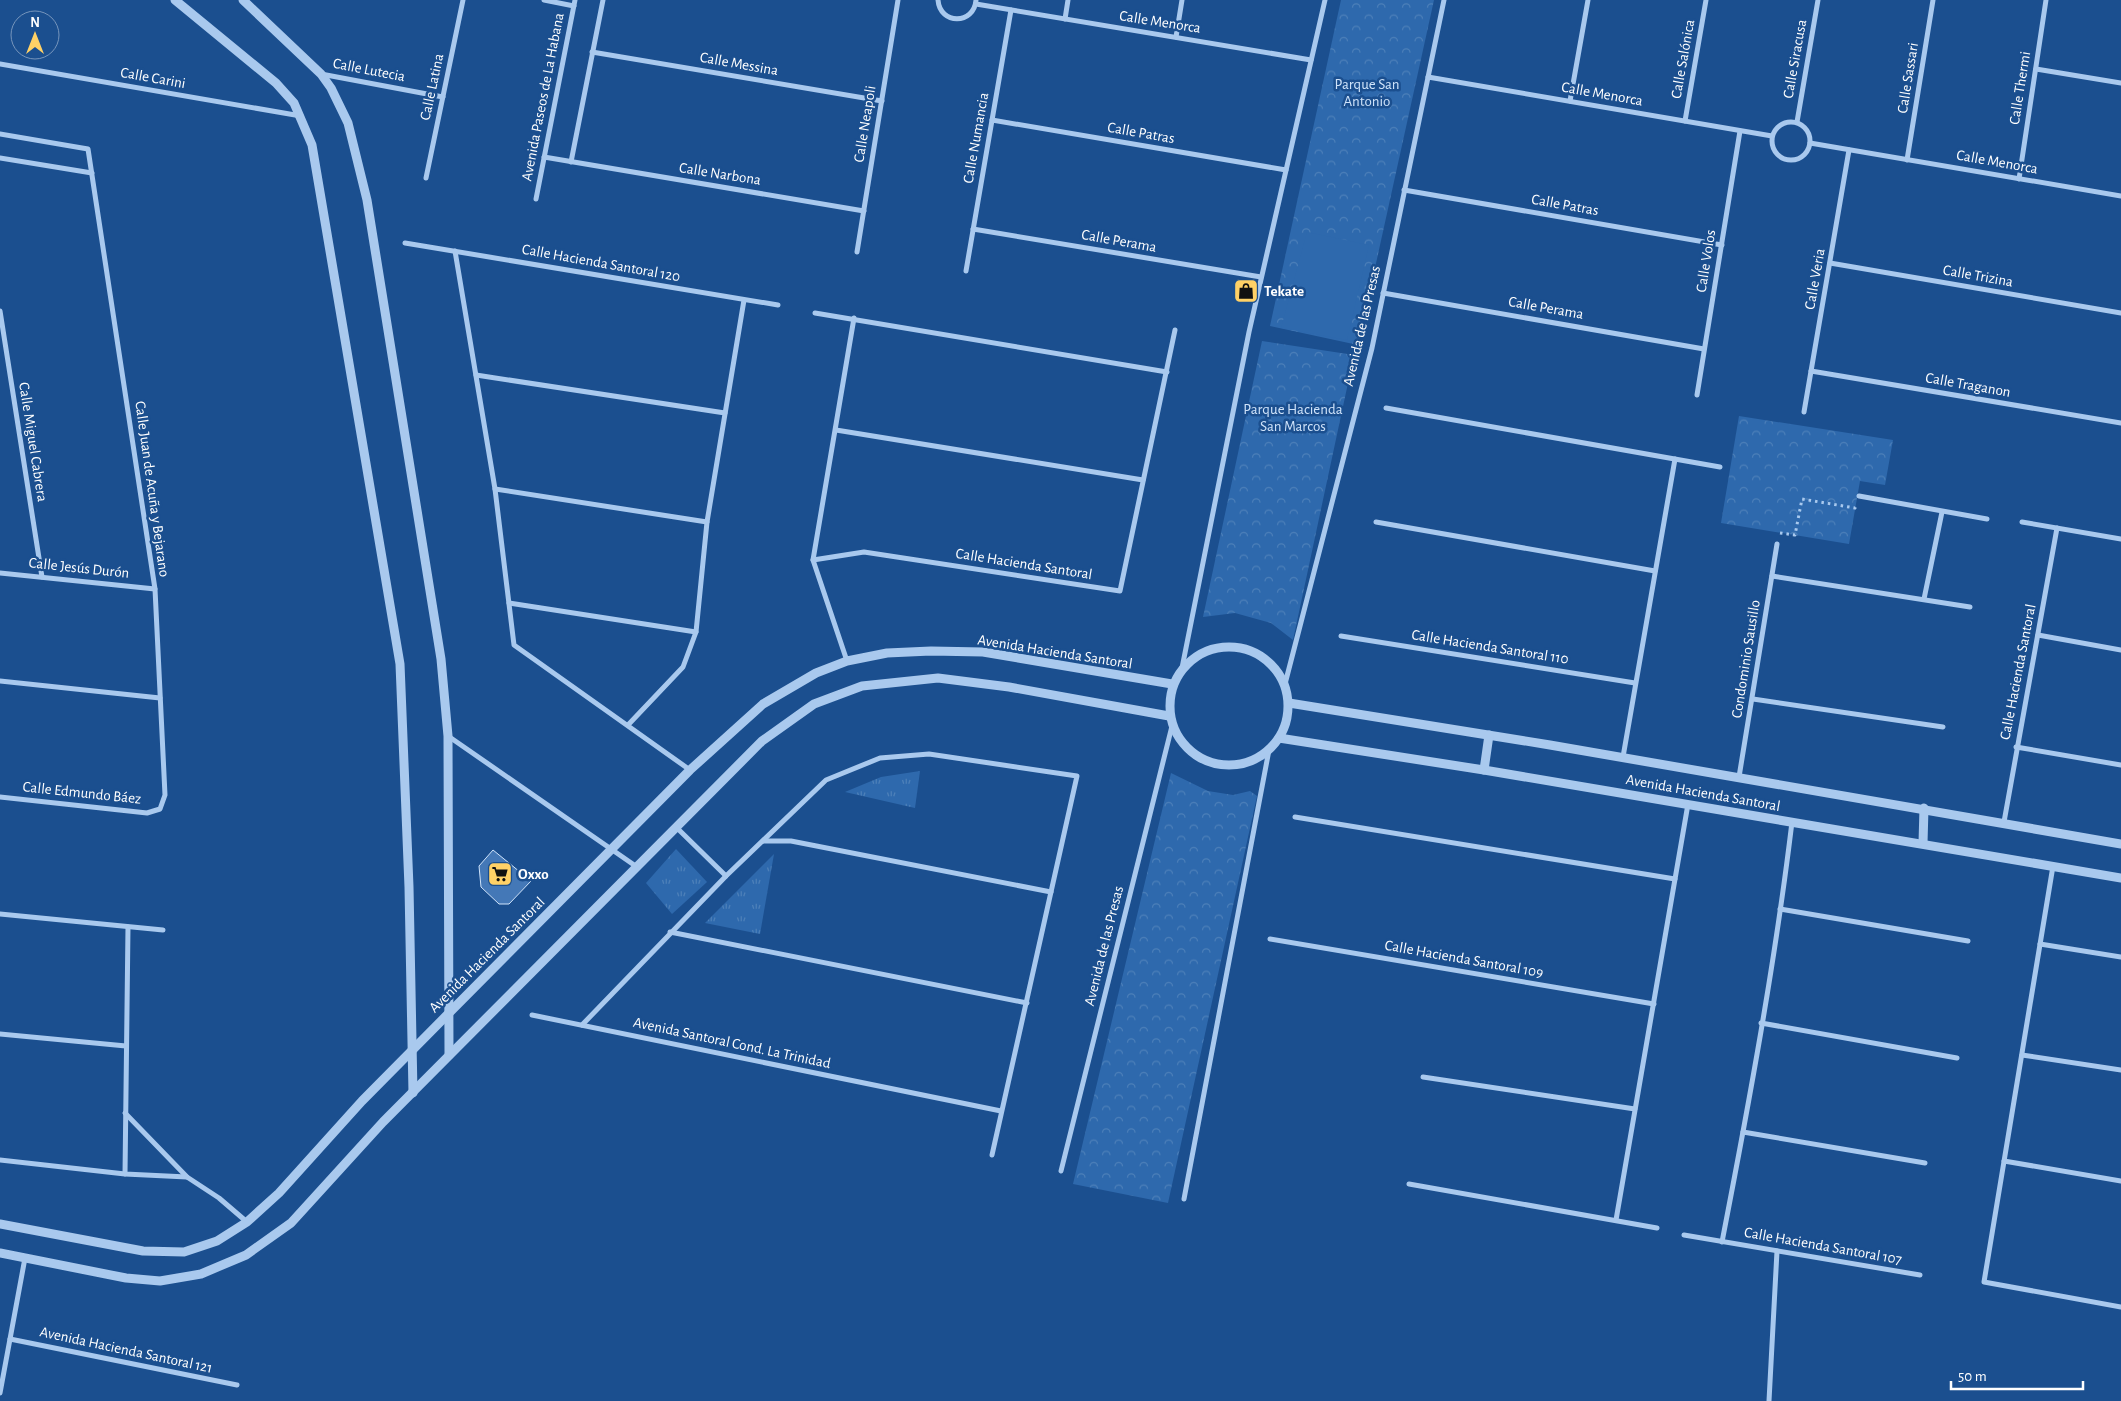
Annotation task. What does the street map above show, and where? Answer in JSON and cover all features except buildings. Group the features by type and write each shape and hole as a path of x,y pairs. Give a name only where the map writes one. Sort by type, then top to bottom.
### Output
{"street":[{"path":"175,0 188,13 276,83 294,103 301,116 314,152 400,664 409,887 413,1093"},
{"path":"243,0 321,74 331,88 348,123 367,200 441,658 448,736 449,1055"},
{"name":"Calle Latina","path":"426,178 462,0"},
{"path":"544,0 575,3"},
{"path":"571,162 603,0"},
{"name":"Calle Neapoli","path":"857,252 898,0"},
{"path":"938,0 941,11 946,16 958,20 970,15 976,2"},
{"path":"1064,19 1068,0"},
{"path":"1176,38 1182,0"},
{"path":"1182,668 1262,277 1325,0"},
{"name":"Avenida de las Presas","path":"1285,684 1372,348 1444,0"},
{"path":"1570,101 1588,0"},
{"name":"Calle Salónica","path":"1685,121 1706,0"},
{"name":"Calle Siracusa","path":"1797,122 1818,0"},
{"name":"Calle Sassari","path":"1907,160 1933,0"},
{"name":"Calle Thermi","path":"2018,179 2046,0"},
{"name":"Calle Menorca","path":"976,2 1011,10 1311,60"},
{"name":"Avenida Paseos de La Habana","path":"536,199 575,3"},
{"name":"Calle Numancia","path":"966,271 1011,10"},
{"name":"Calle Messina","path":"592,52 882,101"},
{"name":"Calle Carini","path":"0,64 301,116"},
{"path":"2036,69 2121,82"},
{"name":"Calle Lutecia","path":"321,74 443,97"},
{"name":"Calle Menorca","path":"1428,77 1772,136"},
{"name":"Calle Patras","path":"992,120 1286,170"},
{"path":"1784,122 1797,122 1807,130 1810,143 1804,154 1794,160 1787,160 1776,154 1773,148 1772,136 1774,130 1784,122"},
{"name":"Calle Volos","path":"1697,395 1740,131"},
{"name":"Calle Juan de Acuña y Bejarano","path":"0,134 88,149 155,589 165,795 160,809"},
{"name":"Calle Menorca","path":"1810,143 2121,196"},
{"name":"Calle Veria","path":"1804,412 1849,150"},
{"name":"Calle Narbona","path":"544,157 864,211"},
{"path":"0,158 92,173"},
{"name":"Calle Patras","path":"1404,190 1722,244"},
{"name":"Calle Perama","path":"973,229 1262,277"},
{"name":"Calle Hacienda Santoral 120","path":"405,243 778,306"},
{"path":"455,251 495,489 514,645 690,770"},
{"name":"Calle Trizina","path":"1830,263 2121,313"},
{"name":"Calle Perama","path":"1383,292 1704,349"},
{"path":"628,725 683,667 696,632 707,522 744,300"},
{"name":"Calle Miguel Cabrera","path":"0,311 42,577"},
{"path":"815,313 854,318 1167,372"},
{"path":"847,661 813,560 854,318"},
{"name":"Calle Hacienda Santoral","path":"813,560 864,552 1120,591 1175,330"},
{"name":"Calle Traganon","path":"1811,370 2121,424"},
{"path":"476,375 725,413"},
{"path":"1386,408 1720,467"},
{"path":"836,430 1143,480"},
{"path":"1622,757 1675,459"},
{"path":"495,489 707,522"},
{"path":"1859,496 1987,519"},
{"path":"1924,599 1942,512"},
{"path":"1376,522 1655,571"},
{"path":"2022,522 2121,539"},
{"name":"Calle Hacienda Santoral","path":"2004,822 2057,528"},
{"name":"Condominio Sausillo","path":"1739,777 1777,544"},
{"name":"Calle Jesús Durón","path":"0,573 155,589"},
{"path":"1772,576 1970,607"},
{"path":"509,603 696,632"},
{"path":"2038,635 2121,650"},
{"name":"Calle Hacienda Santoral 110","path":"1341,636 1635,683"},
{"path":"1217,647 1238,647 1258,654 1274,666 1285,684 1289,703 1288,715 1279,738 1269,750 1249,762 1226,766 1203,760 1184,746 1172,726 1169,716 1172,684 1182,668 1197,654 1217,647"},
{"name":"Avenida Hacienda Santoral","path":"0,1224 143,1251 184,1252 217,1241 247,1222 279,1193 362,1101 448,1012 690,770 763,704 816,673 847,661 887,653 931,651 983,652 1172,684"},
{"path":"0,1254 126,1278 160,1281 201,1274 246,1255 291,1223 383,1122 762,741 814,704 862,686 938,678 1009,687 1169,716"},
{"path":"0,681 160,698"},
{"path":"1753,699 1943,727"},
{"name":"Avenida Hacienda Santoral","path":"1289,703 1924,808 2121,844"},
{"name":"Avenida de las Presas","path":"1061,1171 1172,726"},
{"path":"1484,770 1489,735"},
{"path":"448,736 637,867"},
{"name":"Avenida Hacienda Santoral","path":"1279,738 1484,770 2121,878"},
{"path":"2016,747 2121,765"},
{"path":"1184,1199 1269,750"},
{"path":"532,1015 582,1025 670,932 826,780 880,758 929,754 1078,776 992,1155"},
{"name":"Calle Edmundo Báez","path":"0,797 147,813 160,809"},
{"path":"1616,1220 1688,804"},
{"path":"1922,844 1924,808"},
{"path":"1295,817 1675,879"},
{"name":"Calle Hacienda Santoral 107","path":"1722,1242 1743,1132 1780,910 1792,822"},
{"path":"676,827 726,876"},
{"path":"763,840 791,841 1051,892"},
{"path":"2053,866 1984,1282 2121,1307"},
{"path":"1780,910 1968,941"},
{"path":"0,914 163,930"},
{"path":"125,1174 128,927"},
{"path":"670,932 1027,1003"},
{"name":"Calle Hacienda Santoral 109","path":"1270,939 1654,1004"},
{"path":"2040,944 2121,957"},
{"path":"1761,1023 1957,1058"},
{"name":"Avenida Santoral Cond. La Trinidad","path":"582,1025 1001,1112"},
{"path":"0,1034 126,1046"},
{"path":"2022,1055 2121,1070"},
{"path":"1423,1077 1635,1109"},
{"path":"125,1113 187,1176 219,1198 247,1222"},
{"path":"1743,1132 1925,1163"},
{"path":"0,1160 125,1174 187,1176"},
{"path":"2004,1161 2121,1181"},
{"path":"1409,1184 1657,1228"},
{"name":"Calle Hacienda Santoral 107","path":"1684,1235 1920,1276"},
{"path":"1769,1401 1777,1251"},
{"path":"0,1393 25,1258"},
{"name":"Avenida Hacienda Santoral 121","path":"10,1339 236,1385"}],"path":[{"path":"1777,544 1779,532 1796,535 1802,499 1855,508 1859,496"}],"green space":[{"name":"Parque San Antonio","path":"1341,0 1434,0 1358,345 1270,326"},
{"path":"1307,232 1369,245 1347,340 1281,328"},
{"name":"Parque Hacienda San Marcos","path":"1262,341 1354,355 1293,640 1271,623 1235,613 1203,617"},
{"path":"1739,416 1893,440 1885,485 1860,481 1849,544 1721,523"},
{"path":"920,771 915,808 845,792 881,777"},
{"path":"1171,773 1208,791 1233,795 1250,791 1257,796 1168,1203 1073,1184"},
{"path":"676,849 707,882 672,914 646,883"},
{"path":"774,854 760,934 705,923"}],"place":[{"name":"Tekate","path":"1246,291"},
{"name":"Oxxo","path":"500,874"}]}
